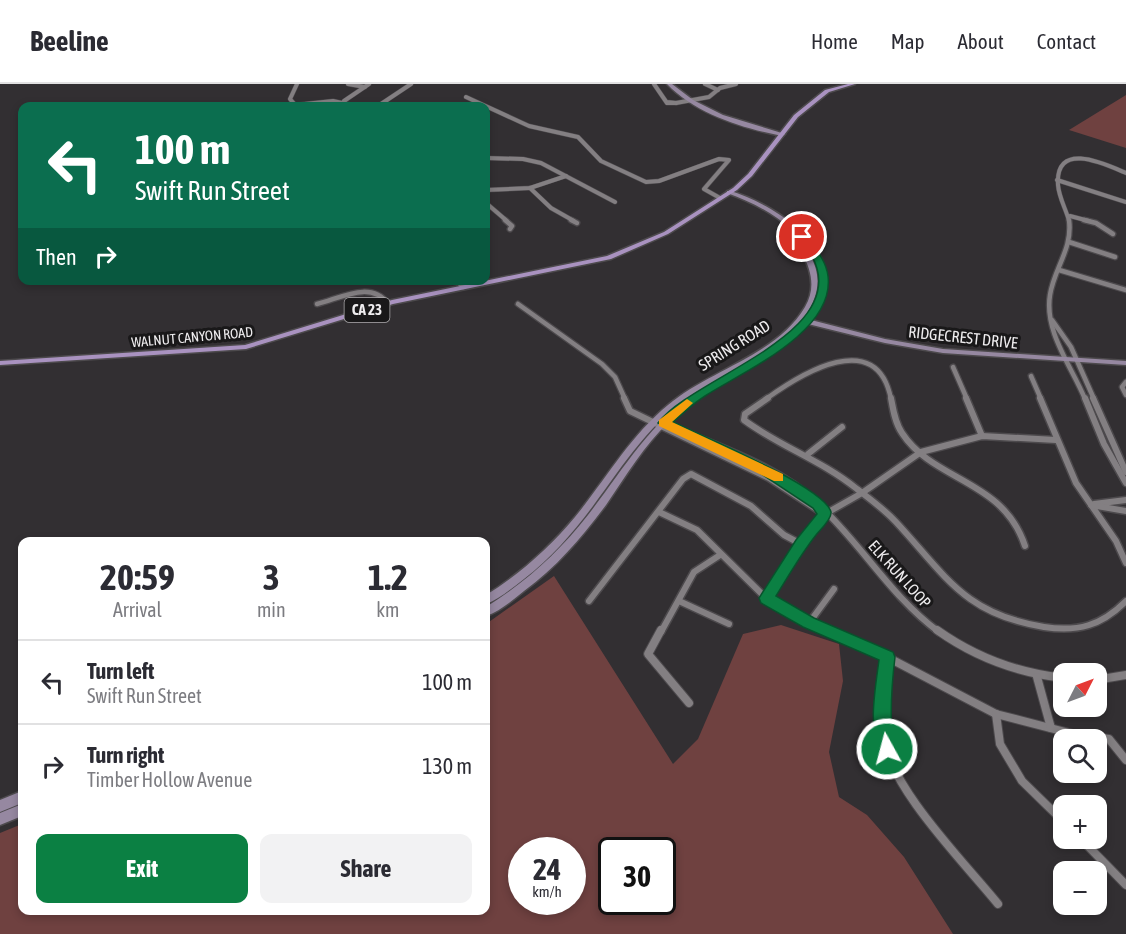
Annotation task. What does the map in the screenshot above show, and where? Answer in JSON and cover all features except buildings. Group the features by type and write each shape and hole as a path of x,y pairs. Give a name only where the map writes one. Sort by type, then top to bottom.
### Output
{"main road":[{"path":"669,84 693,101 730,119 751,127 782,134"},
{"name":"WALNUT CANYON ROAD","path":"490,279 609,258 666,233 729,192 750,175 796,116 825,93 854,84"},
{"name":"SPRING ROAD","path":"490,597 522,574 555,545 659,424 691,391 776,341 805,318 814,290 809,257 786,228 729,192"},
{"name":"WALNUT CANYON ROAD","path":"0,363 246,347 388,304 460,285"},
{"name":"RIDGECREST DRIVE","path":"805,318 885,341 943,351 1064,357 1126,363"},
{"name":"RIDGECREST DRIVE","path":"1074,358 1126,358"},
{"name":"SPRING ROAD","path":"490,609 526,584 568,545 659,424"},
{"path":"0,806 18,799"},
{"path":"0,819 18,812"}],"street":[{"path":"293,102 290,99 291,92 297,84"},
{"path":"348,84 367,85"},
{"path":"384,102 411,84"},
{"path":"654,84 663,98 676,103 709,98 718,90 736,84"},
{"path":"705,84 718,90"},
{"path":"310,102 344,101 367,85"},
{"path":"466,97 477,102"},
{"path":"490,108 529,126 578,137 601,161 646,182 659,181 720,159 729,160 704,189 720,198"},
{"path":"1126,173 1077,157 1068,158 1064,163 1057,180 1061,199 1070,216 1069,242 1050,294 1048,306 1052,320 1052,332 1074,374 1103,447 1126,483"},
{"path":"490,158 523,159 541,163 615,202"},
{"path":"490,190 530,188 566,176"},
{"path":"1057,180 1126,202"},
{"path":"530,188 551,208 577,223"},
{"path":"490,206 512,226 510,229"},
{"path":"1070,216 1096,223 1113,234"},
{"path":"1069,242 1114,257"},
{"path":"1059,270 1126,290"},
{"path":"316,304 370,290 381,294 388,304"},
{"name":"ELK RUN LOOP","path":"518,304 602,364 615,377 630,411 769,478 825,514 911,609 938,631 986,657 1037,677 1053,678"},
{"path":"1052,320 1058,325 1123,461 1126,472"},
{"path":"1025,546 1024,535 1000,506 981,490 921,452 902,433 880,369 861,362 814,369 745,414 744,420 808,454 862,493 895,520 952,586 984,609 1022,623 1065,631 1090,627 1110,618 1126,601"},
{"path":"953,368 982,436"},
{"path":"1031,376 1076,483 1116,541 1126,563"},
{"path":"1124,385 1126,394"},
{"path":"808,454 842,427"},
{"path":"766,598 801,544 825,514 862,493 921,452 982,436 1056,440"},
{"path":"589,601 683,479 691,474 751,506 784,535 801,544"},
{"path":"1091,505 1126,500"},
{"path":"1091,505 1126,511"},
{"path":"659,512 697,530 766,598 809,623 887,657 996,714 1109,740 1126,760"},
{"path":"689,703 648,654 694,572 720,555"},
{"path":"809,623 834,589"},
{"path":"679,602 729,624"},
{"path":"887,657 883,695 883,735 890,763 906,791 998,904"},
{"path":"1107,678 1126,675"},
{"path":"1037,677 1051,728"},
{"path":"996,714 1000,744 1023,781 1053,811"},
{"path":"1091,849 1126,885"}],"shaded area":[{"path":"1126,95 1126,148 1069,130"},
{"path":"554,576 673,764 698,739 743,634 781,625 839,644 843,681 829,752 839,797 867,815 904,857 953,934 0,934 0,833 18,826 18,915 490,915 490,621"}],"slow traffic":[{"path":"687,403 664,423 779,477"}],"route":[{"path":"802,237 817,256 823,276 822,296 811,317 784,343 698,395 664,423 784,480 818,504 825,514 801,544 766,598 809,623 887,657 883,695 883,735 887,749"}]}
